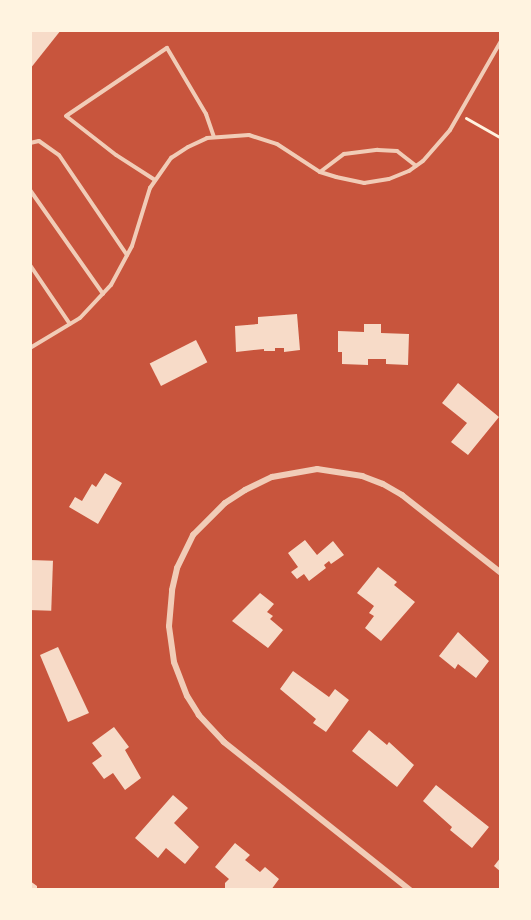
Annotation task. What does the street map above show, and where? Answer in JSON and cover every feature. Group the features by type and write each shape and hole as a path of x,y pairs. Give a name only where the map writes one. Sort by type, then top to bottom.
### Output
{"street":[{"path":"410,890 224,742 199,715 187,696 174,662 169,626 172,590 177,568 193,535 225,503 244,490 272,477 294,472 332,470 362,476 402,495 501,573"}],"lane":[{"path":"30,348 70,324 111,285 128,255 155,180 171,158 188,147 214,137 249,135 266,139 320,172 364,183 389,179 416,166 437,146 460,114 501,41"},
{"path":"155,180 116,155 66,116 167,48 206,114 214,137"},
{"path":"30,143 39,141 59,155 128,255"},
{"path":"320,172 345,154 378,150 397,151 416,166"},
{"path":"30,190 103,294"},
{"path":"30,265 70,324"}],"path":[{"path":"460,114 501,138"}],"building":[{"path":"30,30 61,30 30,69"},
{"path":"297,314 300,350 284,352 284,348 275,348 275,351 264,351 264,349 236,352 235,326 258,324 258,317"},
{"path":"364,324 381,324 381,333 409,334 408,365 386,364 386,359 368,359 368,365 342,364 342,352 338,352 338,331 364,332"},
{"path":"196,340 207,362 161,386 150,364"},
{"path":"458,383 499,417 468,455 451,442 467,423 442,403"},
{"path":"105,473 122,483 98,524 69,507 75,497 82,501 92,484 96,487"},
{"path":"305,540 317,555 333,541 344,555 331,564 329,561 324,565 326,568 309,581 304,574 297,579 291,572 298,567 288,553"},
{"path":"30,560 53,561 51,611 30,610"},
{"path":"378,567 397,582 394,585 415,602 381,641 365,628 374,616 369,613 374,606 357,593"},
{"path":"260,593 274,604 267,612 273,616 270,619 283,630 268,648 232,621"},
{"path":"458,632 489,661 476,678 458,664 455,669 439,656"},
{"path":"58,647 89,713 68,722 40,655"},
{"path":"293,671 329,697 335,689 349,700 326,732 313,723 316,719 280,689"},
{"path":"114,727 129,747 125,750 141,778 125,790 113,773 104,779 92,763 102,756 92,743"},
{"path":"369,730 387,745 389,742 414,765 397,787 352,751"},
{"path":"436,785 489,827 472,848 450,830 452,827 423,801"},
{"path":"173,795 188,808 174,823 199,847 185,864 166,848 158,858 135,838"},
{"path":"235,843 250,855 245,860 260,872 265,867 279,879 271,890 225,890 225,883 229,879 215,867"},
{"path":"501,857 501,872 494,866"},
{"path":"30,881 37,886 37,890 30,890"}]}
